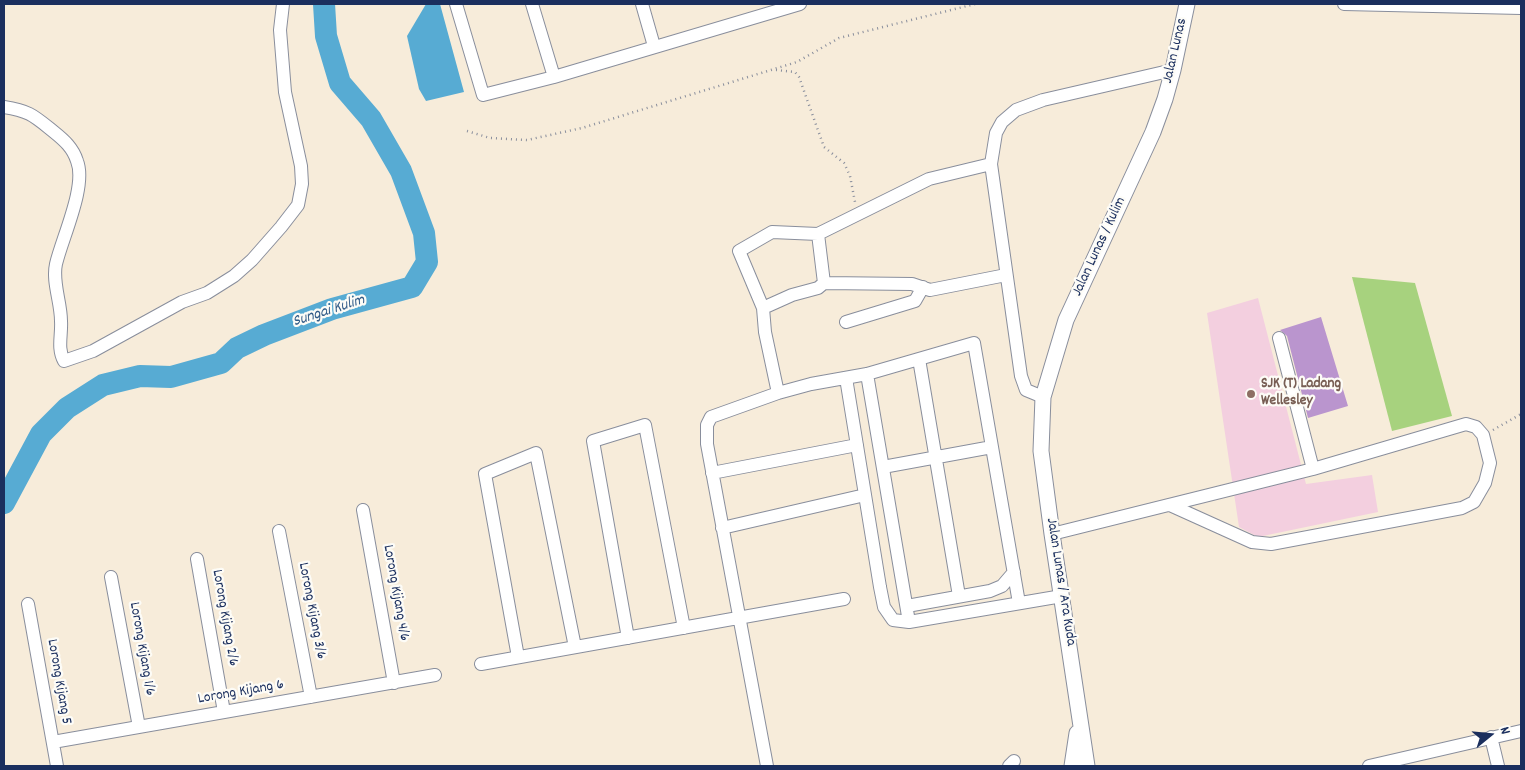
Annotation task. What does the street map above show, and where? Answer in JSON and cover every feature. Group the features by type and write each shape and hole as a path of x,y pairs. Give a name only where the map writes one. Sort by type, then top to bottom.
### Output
{"main road":[{"name":"Jalan Lunas","path":"1165,99 1187,4"},
{"name":"Jalan Lunas / Kulim","path":"1043,397 1066,320 1154,132 1165,99"},
{"name":"Jalan Lunas / Ara Kuda","path":"1043,397 1041,451 1087,766"},
{"path":"1072,766 1079,712"}],"street":[{"path":"4,107 22,110 30,114 65,141 78,161 80,171 71,217 56,264 55,276 61,313 59,351 64,361 101,347 182,302 207,293 234,276 252,260 298,205 302,184 301,166 284,83 280,30 282,4"},
{"path":"456,4 483,95 554,77 654,46 758,10 800,4"},
{"path":"532,4 554,77"},
{"path":"642,4 654,46"},
{"path":"1344,4 1521,8"},
{"path":"1043,397 1026,390 1021,376 991,164 996,133 1002,122 1016,110 1043,100 1173,70"},
{"path":"778,393 765,332 763,308 739,251 772,232 818,234 929,179 991,164"},
{"path":"818,234 824,283"},
{"path":"763,308 792,295 818,288 824,283 912,284 930,290 1006,275"},
{"path":"846,322 916,301 923,287"},
{"path":"1279,338 1312,469"},
{"path":"767,766 707,444 707,426 711,417 778,393 811,384 867,374 974,343 1019,603"},
{"path":"919,359 959,596"},
{"path":"867,374 909,622"},
{"path":"846,378 884,607 893,620 909,622 1062,596"},
{"path":"1052,534 1170,504 1312,469 1466,424 1476,427 1483,435 1490,463 1485,484 1474,502 1462,508 1271,544 1252,542 1170,504"},
{"path":"628,638 593,441 645,425 684,628"},
{"path":"712,473 857,445"},
{"path":"883,467 992,447"},
{"path":"518,658 485,474 536,453 575,647"},
{"path":"722,528 865,495"},
{"name":"Lorong Kijang 4/6","path":"363,510 394,683"},
{"name":"Lorong Kijang 3/6","path":"279,531 311,697"},
{"name":"Lorong Kijang 2/6","path":"197,559 224,712"},
{"path":"907,606 990,591 1002,586 1014,572"},
{"name":"Lorong Kijang 1/6","path":"111,577 138,727"},
{"path":"481,664 844,599"},
{"name":"Lorong Kijang 5","path":"28,604 57,766"},
{"name":"Lorong Kijang 6","path":"53,742 435,676"},
{"path":"1369,766 1521,731"},
{"path":"1491,737 1498,766"}],"path":[{"path":"467,131 490,138 527,140 582,128 797,62 839,38 975,4"},
{"path":"772,70 789,70 795,72 799,78 824,147 844,163 850,176 858,215"},
{"path":"1483,435 1521,414"}],"shaded area":[{"name":"SJK (T) Ladang Wellesley","path":"1258,298 1306,484 1372,475 1378,512 1258,537 1239,527 1207,313"}],"green space":[{"path":"1352,277 1415,283 1452,416 1392,431"}],"water":[{"path":"426,4 440,4 464,92 426,101 419,89 407,36"}],"building":[{"path":"1321,317 1348,406 1308,418 1287,336 1280,330"}],"waterway":[{"name":"Sungai Kulim","path":"4,503 41,434 67,408 103,385 140,376 171,377 221,363 237,348 264,335 332,309 412,287 427,262 424,233 401,171 371,119 340,83 326,36 324,4"}],"place":[{"name":"SJK (T) Ladang Wellesley","path":"1251,394"}]}
